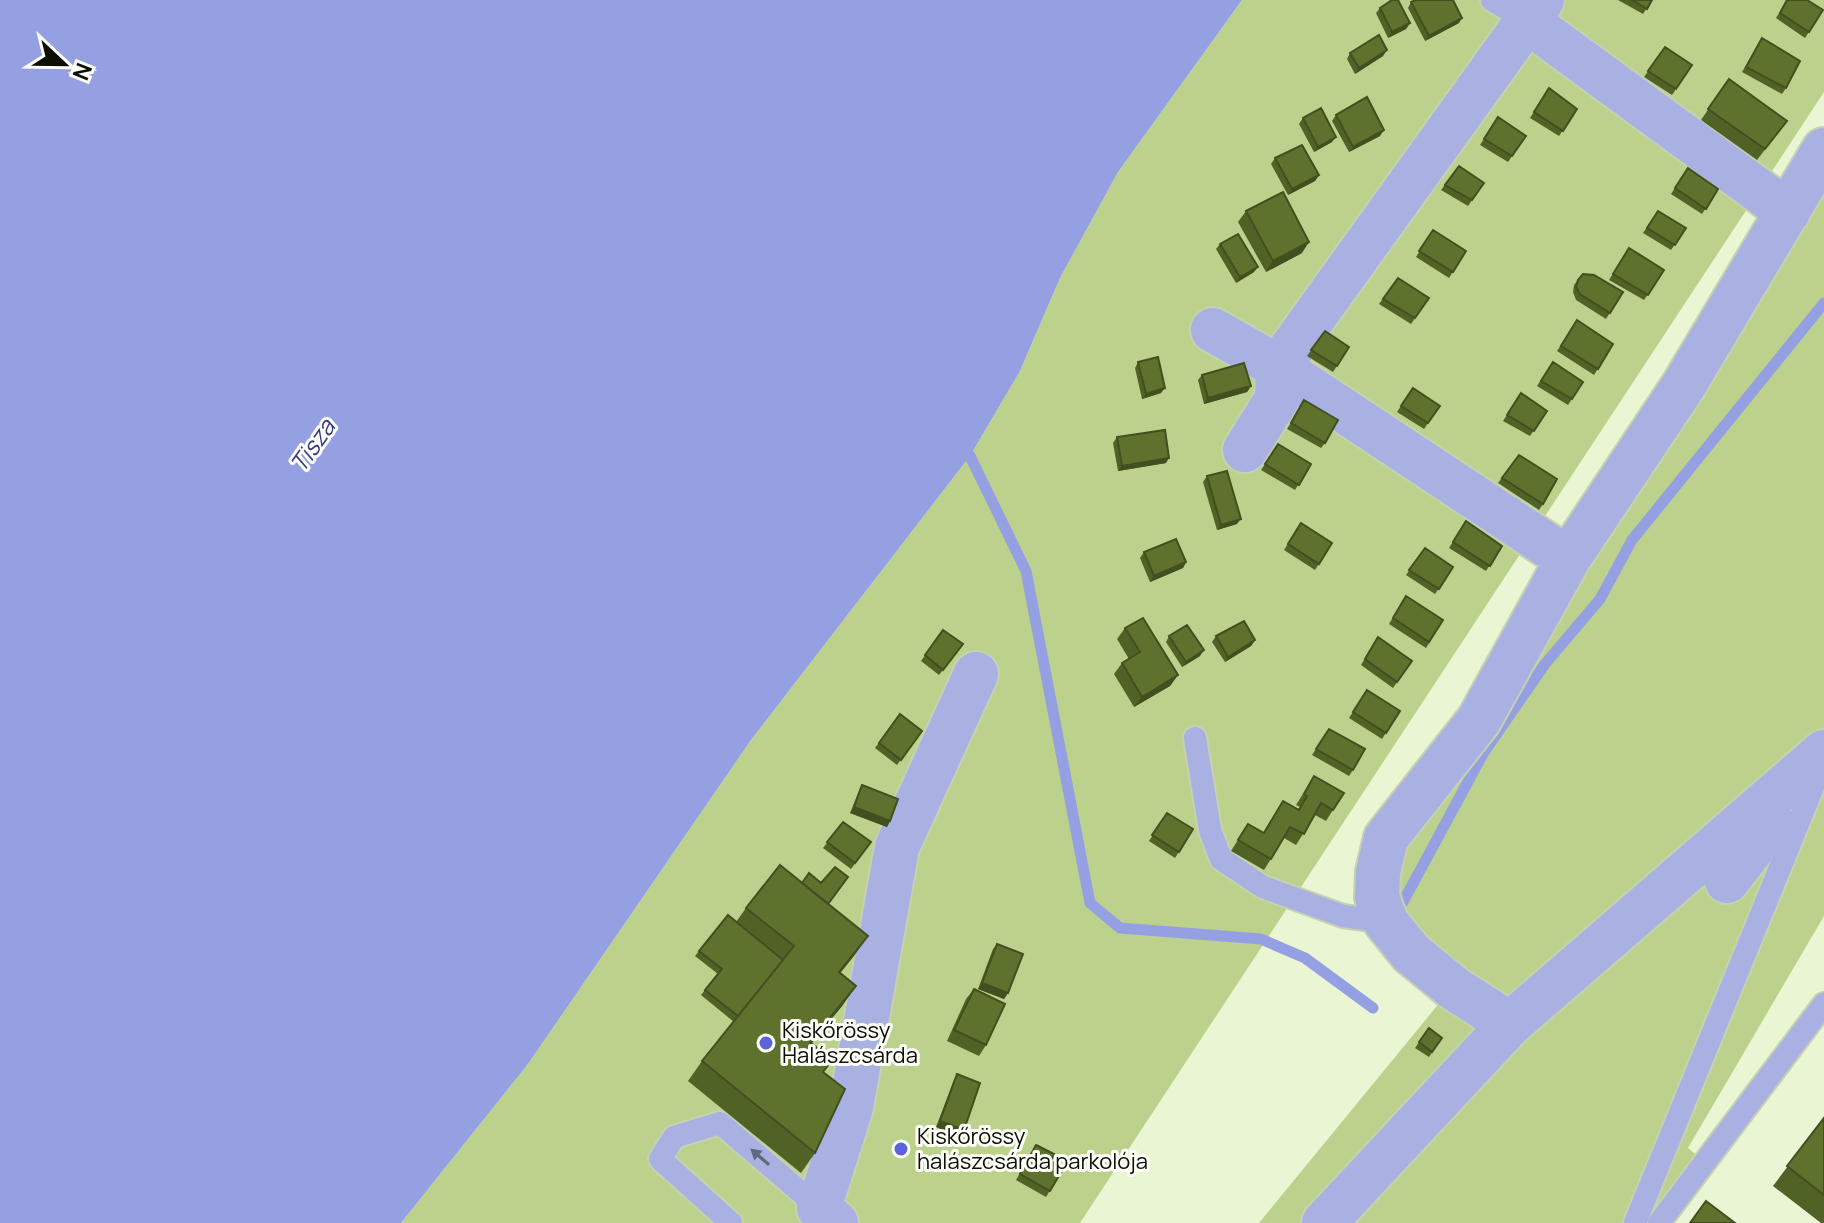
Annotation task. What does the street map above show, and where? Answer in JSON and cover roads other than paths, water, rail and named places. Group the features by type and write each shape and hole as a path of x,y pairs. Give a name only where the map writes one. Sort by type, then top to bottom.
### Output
{"street":[{"path":"1245,450 1277,399 1278,367 1520,7 1788,212"},
{"path":"1510,1024 1455,989 1411,953 1386,922 1377,897 1378,872 1386,838 1479,720 1568,559 1684,385 1824,150"},
{"path":"1213,330 1278,367 1568,559"},
{"path":"828,1216 851,1107 897,847 976,674"},
{"path":"1727,881 1824,755"},
{"path":"1324,1223 1510,1024 1824,755"}],"lane":[{"path":"1195,738 1210,830 1221,859 1246,877 1274,891 1343,916 1386,922"},
{"path":"1635,1223 1824,755"},
{"path":"1659,1223 1824,1004"},
{"path":"731,1223 660,1159 674,1137 720,1123 828,1216"}],"water":[{"name":"Tisza","path":"0,0 1242,0 1118,172 1060,278 1020,371 970,456 751,740 528,1064 401,1223 0,1223"}],"waterway":[{"path":"1403,902 1484,752 1545,664 1600,599 1632,540 1824,303"},
{"path":"963,446 1026,571 1090,903 1120,928 1261,939 1305,958 1373,1008"}],"place":[{"name":"Kiskőrössy Halászcsárda","path":"766,1043"},
{"name":"Kiskőrössy halászcsárda parkolója","path":"901,1149"}]}
